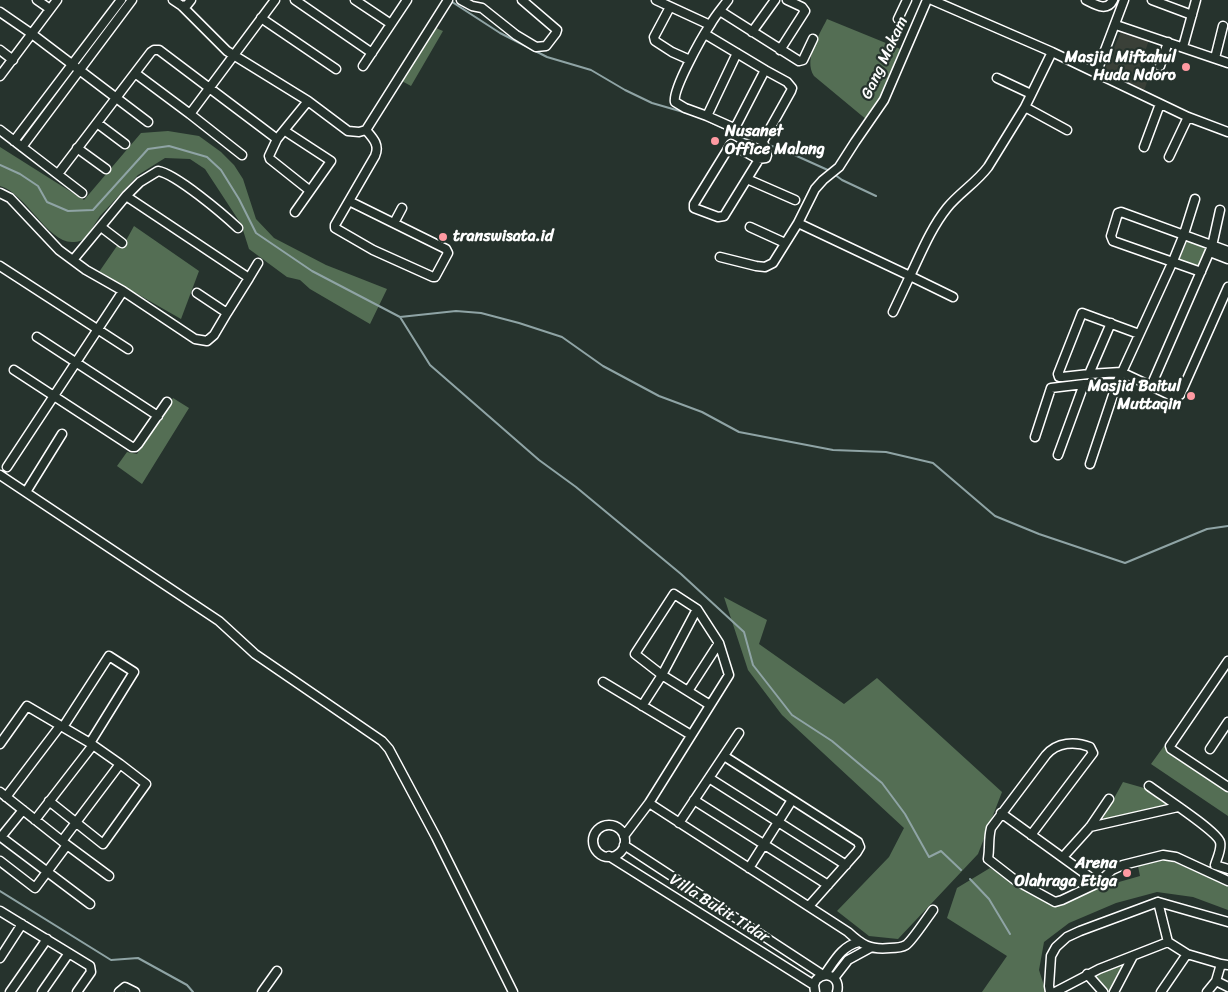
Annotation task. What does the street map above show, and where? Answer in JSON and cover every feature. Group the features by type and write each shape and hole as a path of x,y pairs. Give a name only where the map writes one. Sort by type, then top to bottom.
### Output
{"street":[{"path":"37,0 50,9"},
{"path":"0,76 57,0"},
{"path":"22,147 121,0"},
{"path":"14,141 132,0"},
{"path":"173,0 182,6 227,51 308,101 348,131 359,132 366,130 447,2"},
{"path":"182,6 187,5 191,0"},
{"path":"190,114 275,0"},
{"path":"295,0 372,53"},
{"path":"363,66 407,0"},
{"path":"461,0 472,6 482,8 516,35 536,47 546,46 557,30 522,0"},
{"path":"482,8 487,0"},
{"path":"728,0 710,25 690,60 674,95 675,102 685,108 735,128 764,144"},
{"path":"752,32 775,0"},
{"path":"780,50 805,11 802,7 787,0"},
{"path":"898,19 907,0"},
{"name":"Gang Makam","path":"720,257 756,266 765,267 773,263 798,223 815,189 840,167 854,142 889,91 897,66 927,0"},
{"path":"932,0 944,3 1052,52 1188,117 1228,132"},
{"path":"1086,0 1105,7 1109,6 1113,0"},
{"path":"1096,74 1124,0"},
{"path":"1152,0 1192,14"},
{"path":"1183,47 1196,0"},
{"path":"359,1 391,24"},
{"path":"660,1 710,25"},
{"path":"670,7 654,37 655,41 672,52 690,60"},
{"path":"720,11 796,60 801,61 813,39"},
{"path":"0,12 148,122"},
{"path":"261,18 336,69"},
{"path":"1116,24 1228,63"},
{"path":"1215,58 1223,26"},
{"path":"705,34 787,82 792,88 764,144 766,158 758,159 734,145 729,146 694,208 718,217 724,216 758,162 758,159"},
{"path":"1160,66 1168,42"},
{"path":"0,50 13,60"},
{"path":"58,174 151,52 157,50 277,139"},
{"path":"893,312 943,213 952,202 981,176 1025,107 1052,52"},
{"path":"707,116 737,53"},
{"path":"735,128 765,70"},
{"path":"135,73 242,155"},
{"path":"997,78 1031,94"},
{"path":"308,101 277,139 269,154 270,159 309,190"},
{"path":"1144,147 1160,104"},
{"path":"1025,107 1068,130"},
{"path":"1169,157 1188,117"},
{"path":"96,123 125,144"},
{"path":"0,130 82,193"},
{"path":"349,201 448,251 435,277 373,250 337,230 335,225 377,152 377,146 366,130"},
{"path":"284,131 331,161 295,212"},
{"path":"77,148 106,169"},
{"path":"73,260 126,196 140,182 158,171 164,172 210,204 238,228"},
{"path":"747,180 795,200"},
{"path":"0,193 10,198 59,250 86,270 123,291 186,334 204,341 207,341 214,335 258,263"},
{"path":"126,196 250,278"},
{"path":"1090,464 1116,383 1173,261 1195,199"},
{"path":"394,223 402,208"},
{"path":"1151,386 1211,249 1220,210"},
{"path":"1201,272 1113,241 1111,236 1117,214 1121,212 1184,234 1228,259"},
{"path":"798,223 953,297"},
{"path":"101,227 122,243"},
{"path":"750,227 785,243"},
{"path":"1211,249 1228,252"},
{"path":"0,266 128,349"},
{"path":"1139,334 1084,313 1081,315 1058,374 1059,377 1121,372 1174,397 1180,396 1228,288"},
{"path":"7,467 123,291"},
{"path":"196,293 227,313"},
{"path":"1088,374 1111,323"},
{"path":"37,337 158,416"},
{"path":"14,370 132,447 138,444 167,402"},
{"path":"1035,438 1051,388 1116,383"},
{"path":"1058,455 1084,384"},
{"path":"26,492 62,434"},
{"path":"0,475 219,621 255,654 382,741 389,749 436,837 514,992"},
{"path":"609,856 618,853 624,840 729,676 719,643 697,609 674,594 635,654 662,675 710,705"},
{"path":"642,706 662,675 697,609"},
{"path":"688,691 719,643"},
{"path":"35,820 91,744 134,672 109,656 62,727 2,794 64,843 109,876"},
{"path":"1228,662 1170,746 1171,749 1228,786"},
{"path":"603,682 691,735"},
{"path":"0,744 27,706 91,744 146,784 103,844 49,801"},
{"path":"1210,749 1224,735 1228,722"},
{"path":"679,823 739,733"},
{"path":"1031,835 1092,752 1090,747 1080,743 1072,743 1050,751 991,828 988,839 990,851 988,859 1015,880 1055,902 1098,883 1112,870 1123,865 1162,855 1176,857 1228,882"},
{"path":"724,756 858,842 860,847 809,906"},
{"path":"0,861 35,888 48,872 75,823 120,764"},
{"path":"709,778 846,865"},
{"path":"1149,786 1196,819 1219,838 1220,851 1215,865 1206,872"},
{"path":"1063,857 1090,827 1109,799"},
{"path":"694,800 828,885"},
{"path":"749,868 792,800"},
{"path":"649,803 848,932 867,950"},
{"path":"1090,827 1178,807"},
{"path":"23,810 1,838 90,904"},
{"path":"1001,813 1098,883"},
{"name":"Villa Bukit Tidar","path":"814,990 609,856 600,854 594,848 593,839 595,832 603,826 611,825 620,830 624,840 824,975 834,978"},
{"path":"1215,865 1228,870"},
{"path":"1050,992 1051,956 1056,947 1067,937 1158,902 1228,922"},
{"path":"1158,902 1168,942 1187,954 1224,965 1216,981 1207,992"},
{"path":"0,910 90,966 91,969 77,992"},
{"path":"839,991 834,978 848,960 867,950 898,948 907,945 933,910"},
{"path":"0,958 22,924"},
{"path":"10,992 47,939"},
{"path":"814,990 817,978 824,975 844,949 850,944 859,942"},
{"path":"1056,992 1087,974 1168,942"},
{"path":"42,992 69,953"},
{"path":"1162,992 1187,954"},
{"path":"1114,992 1133,956"},
{"path":"262,992 277,971"},
{"path":"1087,974 1103,992"},
{"path":"1216,981 1228,987"},
{"path":"119,992 125,987 135,992"}],"shaded area":[{"path":"1123,31 1149,40 1140,66 1151,70 1144,91 1103,73"}],"green space":[{"path":"827,19 903,50 888,89 867,120 814,76 811,69 811,54"},
{"path":"436,28 443,31 411,86 400,80"},
{"path":"168,131 199,136 221,152 234,165 243,179 256,219 274,238 326,265 387,289 370,324 310,289 300,280 287,277 249,249 241,224 205,169 190,159 165,158 138,175 100,216 85,239 75,242 65,241 56,236 19,198 0,186 0,147 84,200 141,133"},
{"path":"134,226 199,271 181,319 99,272 119,243 123,246"},
{"path":"1188,239 1209,247 1199,268 1179,260"},
{"path":"173,398 189,408 142,484 117,466 127,452 137,454"},
{"path":"724,597 767,620 759,644 844,704 877,678 1002,792 978,854 898,939 869,936 837,911 889,857 904,828 782,715 748,670"},
{"path":"1164,746 1228,790 1228,816 1151,764"},
{"path":"1123,782 1144,788 1169,806 1102,820"},
{"path":"1165,860 1228,886 1228,910 1193,897 1157,892 1116,903 1069,923 1044,942 1039,970 1046,992 982,992 1007,956 947,918 957,888 990,868 1025,891 1056,906 1100,887 1114,873 1119,882 1140,876 1138,866"},
{"path":"1124,963 1109,992 1092,975"}],"waterway":[{"path":"449,0 500,33 547,57 591,70 652,103 697,116"},
{"path":"706,120 752,142 761,144"},
{"path":"768,145 830,171"},
{"path":"0,165 20,174 38,186 47,202 68,211 93,210 148,149 169,146 207,157 221,170 239,199 256,233 312,271 400,317 430,365 539,460 576,487 681,574 744,632 753,665 792,715 832,741 882,783 905,814 929,857 941,851 961,870"},
{"path":"834,174 842,180 876,196"},
{"path":"400,317 456,311 481,313 562,337 603,366 659,396 702,412 739,432 833,450 886,452 933,463 995,516 1039,534 1125,563 1207,529 1228,526"},
{"path":"970,879 989,899 1010,934"},
{"path":"0,891 111,960 138,958 187,985 193,992"}],"place":[{"name":"Masjid Miftahul Huda Ndoro","path":"1186,67"},
{"name":"Nusanet Office Malang","path":"715,141"},
{"name":"transwisata.id","path":"443,237"},
{"name":"Masjid Baitul Muttaqin","path":"1191,396"},
{"name":"Arena Olahraga Etiga","path":"1127,873"}]}
